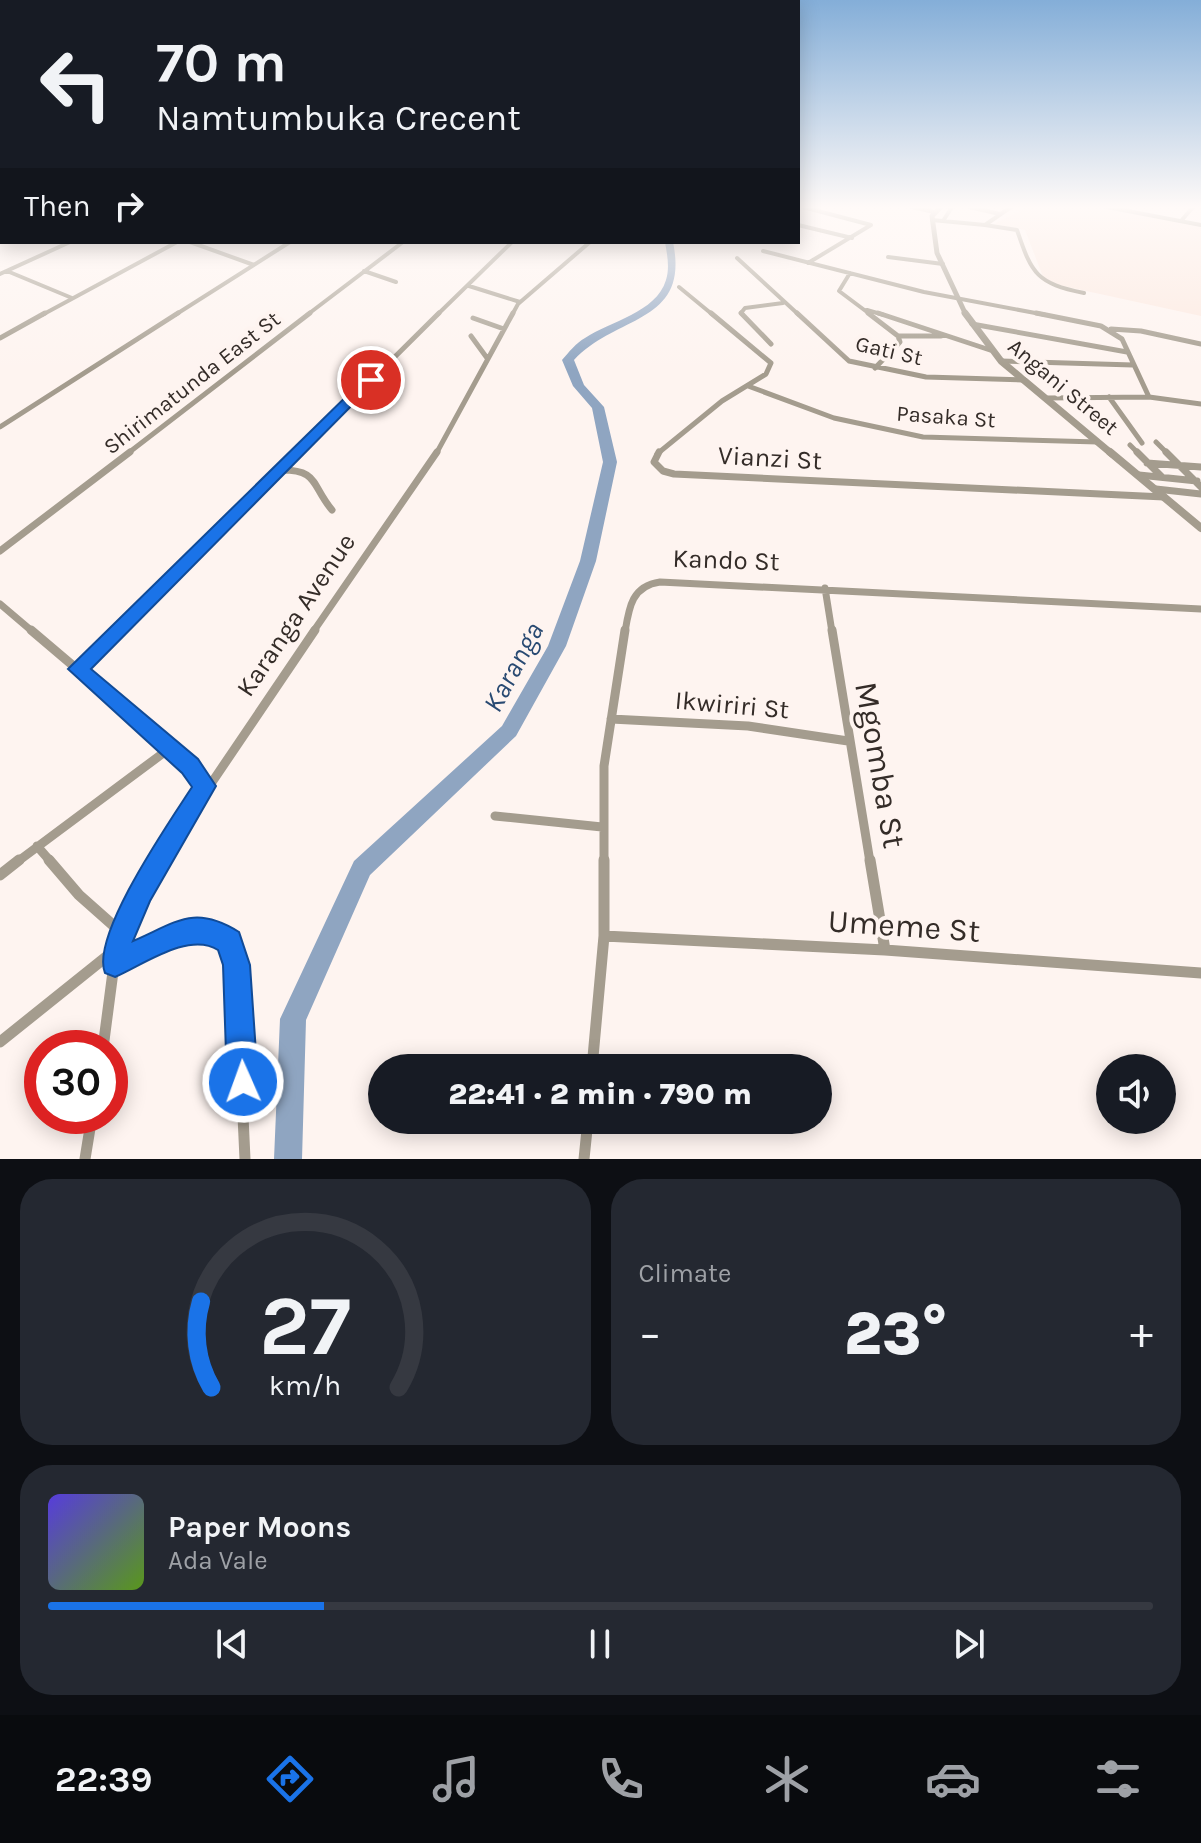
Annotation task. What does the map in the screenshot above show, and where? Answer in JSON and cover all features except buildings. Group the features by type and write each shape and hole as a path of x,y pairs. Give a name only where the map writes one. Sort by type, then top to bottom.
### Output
{"street":[{"path":"0,274 29,261"},
{"path":"0,338 141,261"},
{"path":"243,261 254,265"},
{"path":"0,427 260,261"},
{"name":"Shirimatunda East St","path":"0,551 377,261"},
{"path":"78,669 493,261"},
{"name":"Karanga Avenue","path":"106,1030 116,949 140,893 205,786 450,433 487,358 520,302 568,261"},
{"name":"Gati St","path":"740,261 841,356 875,368 926,377 1023,380"},
{"path":"801,261 955,298 1201,344"},
{"path":"920,261 943,264"},
{"path":"1028,261 1033,274 1041,283 1084,293"},
{"name":"Angani Street","path":"943,264 955,298 990,350 1200,526"},
{"path":"7,271 72,298"},
{"path":"364,271 396,282"},
{"path":"850,273 839,291 898,336 900,342 875,368"},
{"path":"469,286 520,302"},
{"name":"Vianzi St","path":"679,287 771,363 766,374 722,401 655,455 657,467 674,474 1166,497"},
{"path":"771,344 741,313 745,308 783,303"},
{"path":"861,308 990,350"},
{"path":"473,318 504,329"},
{"path":"971,324 1127,352"},
{"path":"1109,329 1118,334 1149,397"},
{"path":"471,336 487,358"},
{"path":"898,336 943,336"},
{"path":"1001,361 1133,365"},
{"name":"Pasaka St","path":"748,386 817,413 897,433 923,437 1101,442"},
{"path":"1109,397 1142,443"},
{"path":"1048,398 1149,397 1201,404"},
{"path":"1156,442 1199,483"},
{"path":"1130,445 1162,477"},
{"path":"1147,463 1201,467"},
{"path":"279,470 297,470 315,480 332,510"},
{"path":"1139,475 1199,483"},
{"path":"1156,489 1201,494"},
{"name":"Kando St","path":"593,1054 604,936 604,766 628,611 632,596 638,589 660,582 1201,609"},
{"name":"Mgomba St","path":"825,588 885,950"},
{"path":"0,604 170,748 205,786"},
{"path":"0,617 10,612"},
{"name":"Ikwiriri St","path":"611,719 748,726 848,741"},
{"path":"0,875 170,748"},
{"path":"495,816 602,827"},
{"path":"37,846 79,895 123,934"},
{"path":"115,963 190,930 210,929 229,941 236,965 245,1159"},
{"name":"Umeme St","path":"604,936 885,950 1201,973"},
{"path":"0,1042 116,949"},
{"path":"85,1159 89,1134"},
{"path":"584,1159 587,1134"}],"shaded area":[{"path":"1037,261 1201,261 1201,316 1045,282"}],"waterway":[{"name":"Karanga","path":"288,1159 293,1019 362,868 509,731 557,646 588,561 610,462 598,407 579,386 568,360 590,339 653,305 664,294 671,280 673,261"}],"route":[{"path":"243,1082 236,965 229,941 210,929 190,930 115,963 116,949 140,893 205,786 190,766 78,669 371,380"}]}
